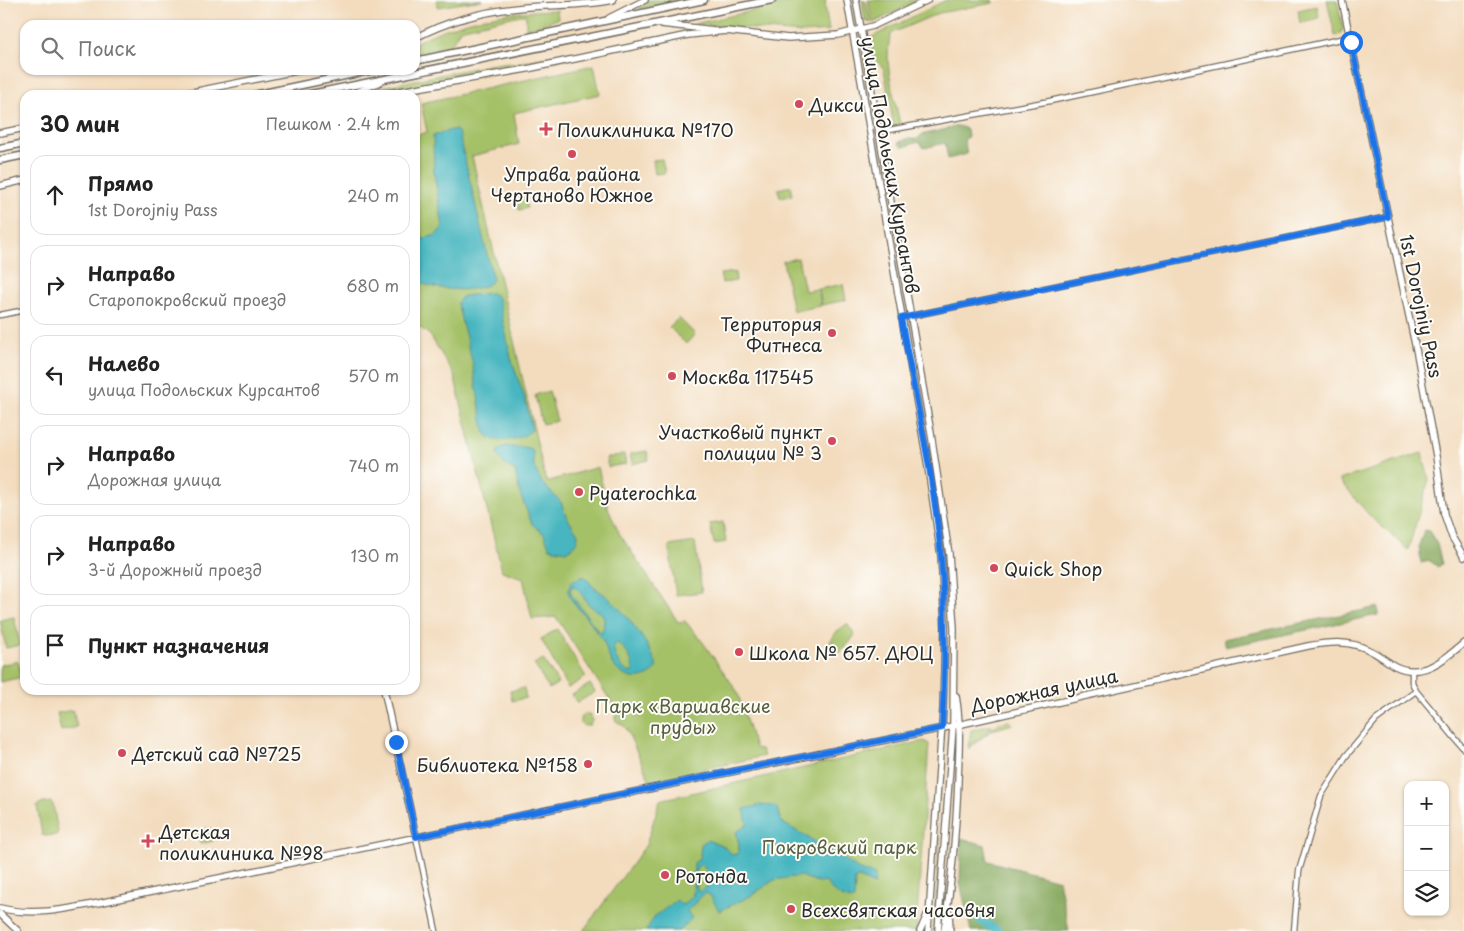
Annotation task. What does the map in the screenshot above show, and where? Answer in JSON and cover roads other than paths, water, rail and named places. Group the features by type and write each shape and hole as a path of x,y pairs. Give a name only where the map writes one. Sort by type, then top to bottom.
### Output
{"main road":[{"path":"420,35 461,18 518,8 571,6 613,0"},
{"path":"582,26 620,14 645,0"},
{"path":"420,60 704,0"},
{"path":"420,73 772,0"},
{"name":"улица Подольских Курсантов","path":"847,0 927,461 941,556 945,627 942,728 928,931"},
{"name":"улица Подольских Курсантов","path":"856,0 946,529 953,608 952,726 938,931"},
{"path":"659,24 804,38 862,30 900,15 928,0"},
{"name":"1st Dorojniy Pass","path":"1342,0 1434,446 1444,514 1452,537 1464,557"},
{"path":"406,90 527,69 688,34 726,31"},
{"path":"203,90 276,75"},
{"path":"278,90 349,75"},
{"path":"332,90 409,75"},
{"path":"361,90 384,80"},
{"path":"0,133 20,129"},
{"path":"0,148 20,144"},
{"path":"0,160 20,156"},
{"path":"0,186 20,181"},
{"name":"Дорожная улица","path":"2,911 68,909 952,726 1327,643 1357,645 1396,666 1412,670"},
{"path":"1412,670 1428,668 1464,643"},
{"path":"950,931 950,892 960,724 953,682"},
{"path":"385,695 416,837"},
{"path":"944,931 950,892"},
{"path":"2,911 18,931"},
{"path":"12,925 12,914 17,911"},
{"path":"920,931 929,911"}],"street":[{"path":"878,132 1050,101 1350,37"},
{"path":"872,149 878,153 881,148"},
{"path":"876,174 880,168 885,172"},
{"path":"901,318 1388,217"},
{"path":"0,315 20,311"},
{"path":"1412,670 1412,682 1416,691 1464,749"},
{"path":"1294,931 1299,872 1321,796 1346,756 1376,720 1416,691"},
{"path":"416,837 436,931"}],"water":[{"path":"451,130 456,130 459,134 493,280 487,285 478,288 456,290 420,283 420,240 436,235 443,227 434,173 433,136"},
{"path":"491,293 497,296 499,302 511,358 525,399 532,430 514,439 493,439 484,431 472,361 457,303 463,296"},
{"path":"506,446 524,447 533,451 534,467 542,483 561,502 566,516 578,534 577,541 571,549 566,551 550,548 544,534 532,524 520,494 515,471 503,463 497,454 499,449"},
{"path":"585,577 622,611 638,631 656,663 656,669 653,673 643,678 631,678 620,673 612,663 602,639 570,598 568,590 572,581","holes":["573,586 590,606 603,615 602,633 598,631 572,596 570,590","617,643 629,656 633,673 625,670 617,660 613,647"]},
{"path":"760,805 774,806 778,809 781,822 835,853 859,870 875,875 874,885 859,878 855,879 854,900 837,895 826,882 821,883 800,876 774,880 751,896 719,911 710,895 705,893 687,911 692,918 679,931 646,931 654,917 677,900 682,905 693,896 694,863 700,858 701,844 707,840 722,845 733,855 738,853 739,845 736,832 747,825 744,809","holes":["701,864 711,876 710,884 699,892 697,890 696,869"]}],"waterway":[{"path":"980,920 998,931"}],"place":[{"name":"Дикси","path":"799,104"},
{"name":"Поликлиника №170","path":"546,129"},
{"name":"Управа района Чертаново Южное","path":"572,154"},
{"name":"Территория Фитнеса","path":"832,333"},
{"name":"Москва 117545","path":"672,376"},
{"name":"Участковый пункт полиции № 3","path":"832,441"},
{"name":"Pyaterochka","path":"579,492"},
{"name":"Quick Shop","path":"994,568"},
{"name":"Школа № 657. ДЮЦ","path":"739,652"},
{"name":"Детский сад №725","path":"122,753"},
{"name":"Библиотека №158","path":"588,764"},
{"name":"Детская поликлиника №98","path":"148,841"},
{"name":"Ротонда","path":"665,875"},
{"name":"Всехсвятская часовня","path":"791,909"}],"park label":[{"name":"Парк «Варшавские пруды»","path":"683,715"},
{"name":"Покровский парк","path":"839,846"}]}
